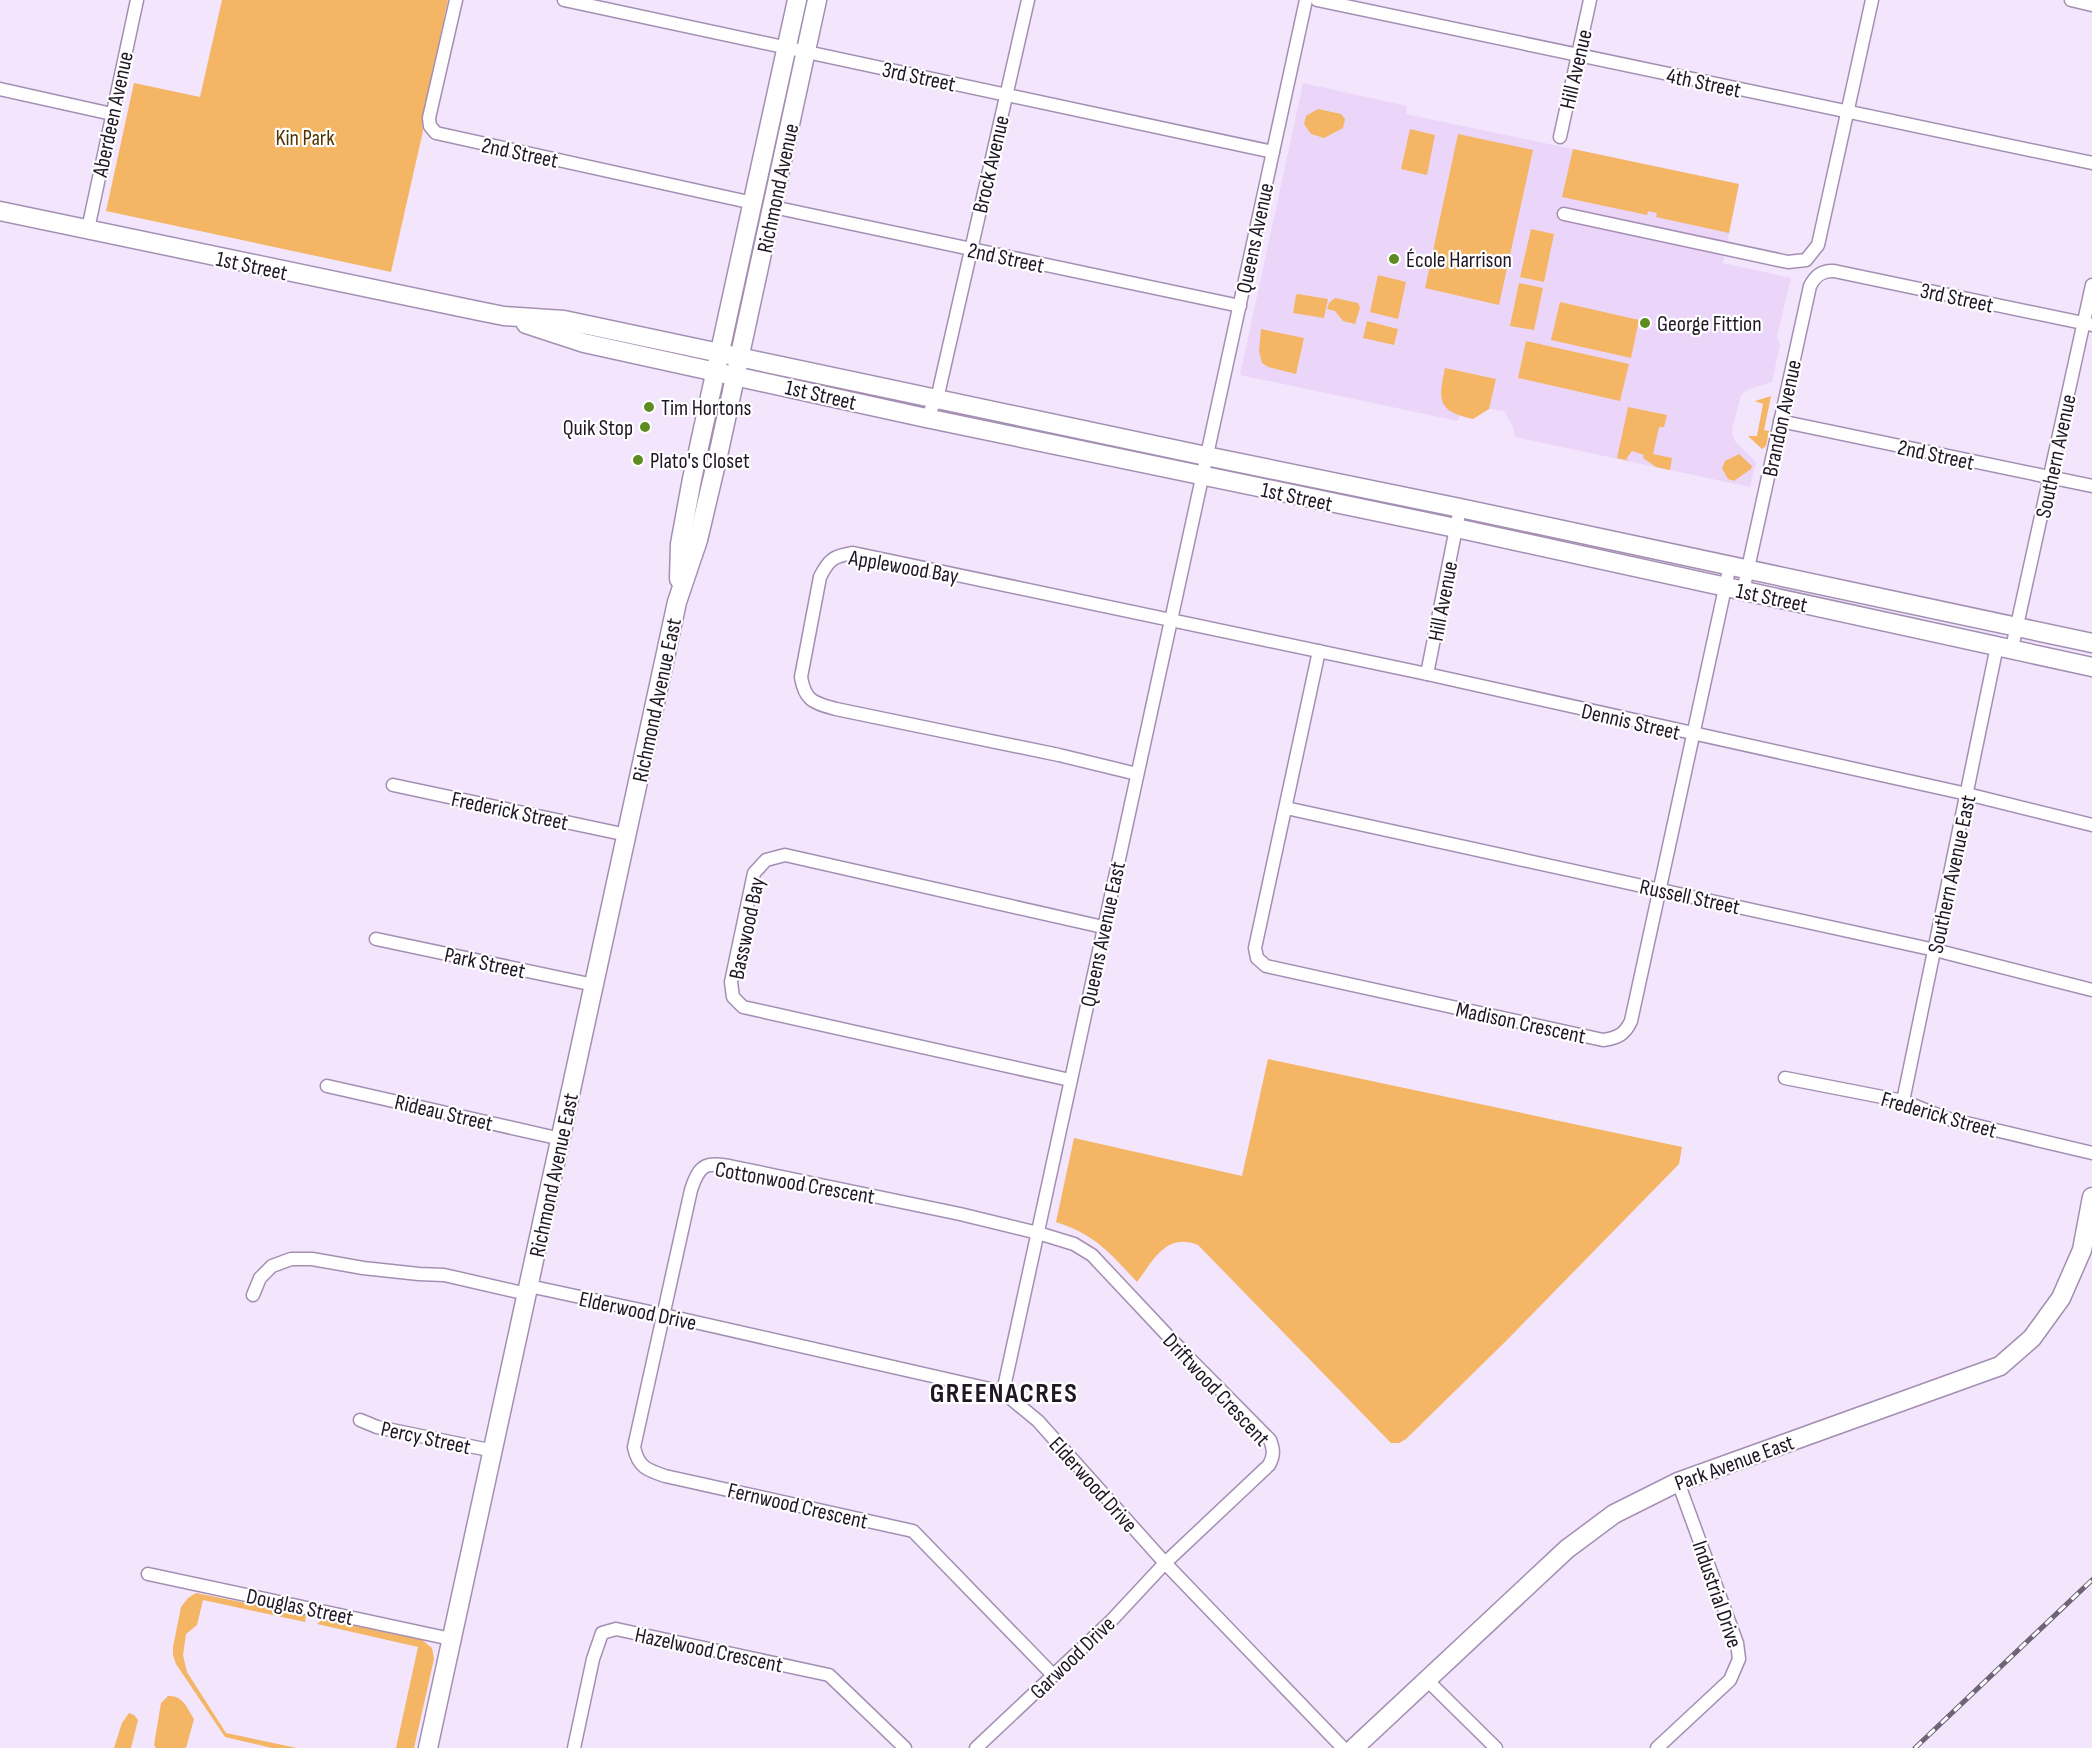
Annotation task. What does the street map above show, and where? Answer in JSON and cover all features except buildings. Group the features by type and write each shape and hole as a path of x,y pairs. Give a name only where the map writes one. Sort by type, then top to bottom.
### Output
{"main road":[{"name":"Richmond Avenue","path":"718,362 797,0"},
{"name":"Richmond Avenue","path":"738,367 817,0"},
{"name":"1st Street","path":"0,211 504,316 564,320 926,418 1456,528 2092,667"},
{"name":"Richmond Avenue East","path":"677,602 680,544 718,362"},
{"name":"1st Street","path":"738,367 937,399 2092,643"},
{"name":"Richmond Avenue East","path":"428,1748 677,602 702,526 738,367"},
{"name":"Park Avenue East","path":"1354,1748 1567,1549 1614,1514 1678,1482 2000,1366 2032,1338 2061,1298 2082,1250 2092,1197"}],"street":[{"name":"Aberdeen Avenue","path":"88,229 137,0"},
{"name":"2nd Street","path":"456,0 429,117 430,126 436,133 753,203"},
{"name":"3rd Street","path":"564,0 1273,152"},
{"name":"Brock Avenue","path":"926,418 937,399 1028,0"},
{"name":"Queens Avenue","path":"1202,476 1306,0"},
{"name":"4th Street","path":"1317,0 2092,163"},
{"name":"Hill Avenue","path":"1560,137 1590,0"},
{"path":"1564,214 1788,262 1806,260 1818,244 1872,0"},
{"path":"2071,0 2092,5"},
{"path":"0,89 112,114"},
{"name":"2nd Street","path":"773,207 1240,306"},
{"name":"3rd Street","path":"1822,273 1834,271 2088,324"},
{"name":"Brandon Avenue","path":"1739,567 1780,421 1810,286 1814,279 1822,273"},
{"name":"Southern Avenue","path":"2005,647 2017,628 2050,477 2088,324 2092,285"},
{"name":"2nd Street","path":"1780,421 2092,486"},
{"name":"Queens Avenue East","path":"1003,1392 1202,476"},
{"name":"Hill Avenue","path":"1427,674 1461,508"},
{"name":"Applewood Bay","path":"1137,774 1059,755 814,703 803,692 801,677 820,577 827,564 838,555 853,553 1170,621"},
{"path":"1735,589 1739,567"},
{"name":"Madison Crescent","path":"1319,651 1255,948 1257,958 1266,966 1604,1040 1615,1038 1626,1031 1631,1021 1694,735 1735,589 1739,567"},
{"name":"Dennis Street","path":"1170,621 1427,674 1967,794 2092,825"},
{"name":"Southern Avenue East","path":"1903,1101 1967,794 2005,647"},
{"name":"Frederick Street","path":"393,785 627,835"},
{"name":"Russell Street","path":"1286,808 1935,950 2092,990"},
{"name":"Basswood Bay","path":"1070,1080 743,1007 734,997 731,982 754,873 766,860 785,855 1103,927"},
{"name":"Park Street","path":"376,939 594,985"},
{"name":"Frederick Street","path":"1785,1078 1903,1101 1945,1118 2092,1154"},
{"name":"Rideau Street","path":"327,1086 561,1139"},
{"name":"Cottonwood Crescent","path":"664,1315 691,1190 696,1175 705,1166 717,1164 734,1167 960,1214 1038,1233"},
{"name":"Driftwood Crescent","path":"1038,1233 1074,1244 1092,1255 1216,1386 1264,1433 1274,1449 1269,1465 1165,1563"},
{"name":"Elderwood Drive","path":"253,1295 260,1278 272,1266 291,1259 312,1258 363,1268 444,1275 508,1290 528,1290 664,1315 1003,1392 1038,1421 1165,1563 1343,1748"},
{"name":"Fernwood Crescent","path":"664,1315 634,1447 637,1460 642,1465 648,1470 665,1476 913,1531 1053,1675"},
{"name":"Percy Street","path":"360,1420 377,1427 494,1451"},
{"name":"Industrial Drive","path":"1657,1748 1730,1680 1739,1659 1737,1643 1678,1482"},
{"name":"Garwood Drive","path":"976,1748 1111,1621 1165,1563"},
{"name":"Douglas Street","path":"148,1574 451,1639"},
{"name":"Hazelwood Crescent","path":"574,1748 593,1659 602,1633 616,1629 829,1675 905,1748"},
{"path":"1427,1680 1496,1748"}],"shaded area":[{"path":"1303,83 1407,106 1406,114 1739,184 1723,263 1791,278 1777,336 1780,345 1772,382 1747,390 1741,395 1733,426 1732,434 1735,441 1756,462 1750,487 1515,437 1513,427 1504,411 1489,409 1492,394 1473,419 1460,416 1458,421 1240,375"}],"green space":[{"name":"Kin Park","path":"222,0 448,0 422,121 423,131 391,272 106,211 134,83 200,97"},
{"path":"1318,109 1341,114 1345,119 1343,128 1324,138 1311,134 1304,124 1306,116"},
{"path":"1410,129 1435,135 1427,175 1401,169"},
{"path":"1458,134 1533,150 1499,305 1425,288"},
{"path":"1573,149 1739,184 1729,233 1656,217 1657,213 1648,211 1647,215 1562,197"},
{"path":"1531,229 1554,234 1544,282 1520,277"},
{"path":"1378,275 1406,282 1398,319 1370,312"},
{"path":"1519,283 1543,288 1534,330 1510,326"},
{"path":"1298,294 1328,299 1324,318 1293,313"},
{"path":"1335,298 1358,303 1360,308 1355,324 1343,321 1335,311 1327,309 1329,303"},
{"path":"1560,302 1639,320 1631,358 1551,340"},
{"path":"1367,321 1398,329 1394,345 1363,338"},
{"path":"1261,329 1304,338 1296,374 1268,367 1262,363 1259,351"},
{"path":"1526,341 1629,364 1620,401 1518,378"},
{"path":"1445,368 1496,379 1489,409 1473,419 1446,408 1441,397"},
{"path":"1771,396 1764,430 1769,431 1766,446 1762,449 1748,436 1757,436 1763,404 1755,401"},
{"path":"1628,407 1667,415 1664,427 1659,427 1653,454 1672,458 1670,470 1656,467 1643,458 1644,455 1632,451 1626,459 1629,461 1617,458"},
{"path":"1739,454 1752,466 1734,481 1728,479 1722,468 1725,461"},
{"path":"1268,1059 1682,1147 1679,1164 1506,1341 1406,1439 1399,1443 1391,1443 1198,1245 1177,1242 1169,1245 1155,1258 1137,1282 1092,1239 1056,1222 1074,1138 1242,1176"},
{"path":"196,1593 306,1615 305,1622 203,1600 197,1625 186,1634 183,1655 187,1672 226,1733 297,1748 272,1748 225,1737 176,1664 173,1647 181,1607 188,1598"},
{"path":"323,1619 422,1640 432,1648 434,1659 414,1748 396,1748 418,1647 317,1624"},
{"path":"168,1696 181,1700 194,1719 186,1748 156,1748 154,1745 161,1703"},
{"path":"129,1713 138,1720 131,1748 114,1748 122,1723"}],"railway":[{"path":"1915,1748 2092,1580"}],"place":[{"name":"École Harrison","path":"1394,259"},
{"name":"George Fittion","path":"1645,323"},
{"name":"Tim Hortons","path":"649,407"},
{"name":"Quik Stop","path":"645,427"},
{"name":"Plato's Closet","path":"638,460"}],"district":[{"name":"GREENACRES","path":"1004,1392"}]}
